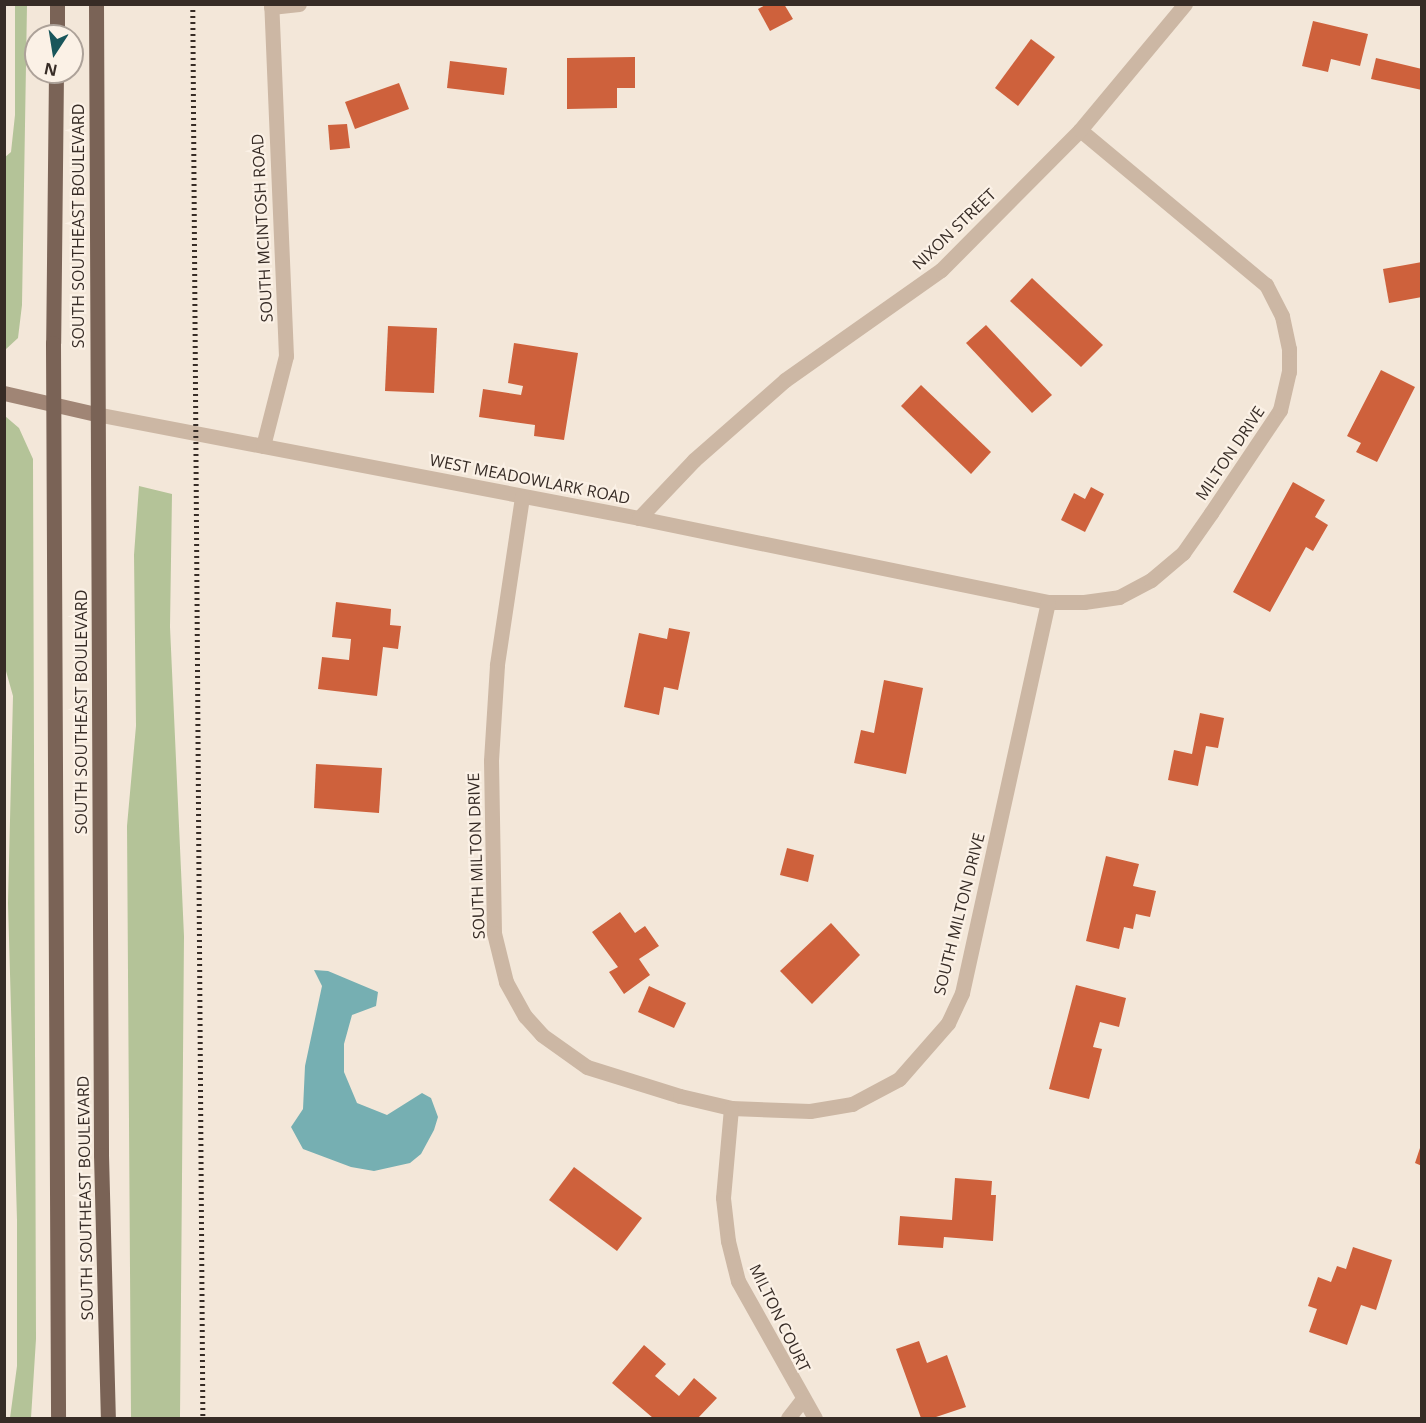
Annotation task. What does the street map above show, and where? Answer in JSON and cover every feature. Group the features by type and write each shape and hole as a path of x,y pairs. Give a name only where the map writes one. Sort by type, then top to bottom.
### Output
{"main road":[{"path":"57,4 57,24"},
{"name":"SOUTH SOUTHEAST BOULEVARD","path":"96,4 101,1155 108,1419"},
{"name":"SOUTH SOUTHEAST BOULEVARD","path":"56,84 53,404 58,1419"},
{"name":"WEST MEADOWLARK ROAD","path":"4,393 96,414"}],"street":[{"path":"271,6 299,4"},
{"name":"NIXON STREET","path":"639,518 694,460 785,380 941,270 1080,130 1185,4"},
{"name":"SOUTH MCINTOSH ROAD","path":"263,446 283,380 286,356 271,6"},
{"name":"MILTON DRIVE","path":"1048,602 1084,602 1119,597 1151,580 1183,552 1280,410 1289,372 1285,326 1266,285 1080,130"},
{"name":"WEST MEADOWLARK ROAD","path":"96,414 639,518 1048,602"},
{"name":"SOUTH MILTON DRIVE","path":"522,497 497,665 491,761 494,933 506,982 525,1016 542,1035 587,1067 680,1096 731,1108 810,1111 852,1104 899,1079 948,1023 962,993 1048,602"},
{"name":"MILTON COURT","path":"731,1108 723,1197 728,1241 738,1281 802,1401 815,1419"},
{"path":"788,1419 802,1401"}],"green space":[{"path":"15,5 27,5 27,24 24,24 26,84 22,305 18,338 5,350 4,158 11,152 15,115"},
{"path":"5,416 19,428 33,459 36,1339 31,1418 10,1418 17,1366 17,1220 8,903 13,696 4,664"},
{"path":"139,486 172,494 170,627 184,936 180,1418 131,1418 127,826 136,726 134,555"}],"water":[{"path":"314,970 328,971 378,992 376,1006 352,1015 344,1044 344,1072 357,1103 387,1115 422,1093 431,1098 438,1117 434,1130 421,1154 410,1163 374,1171 351,1167 303,1149 291,1127 303,1109 305,1066 322,986"}],"building":[{"path":"767,4 784,4 793,19 770,31 758,9"},
{"path":"1313,21 1368,34 1360,66 1331,59 1328,72 1302,66"},
{"path":"1031,39 1055,57 1018,106 995,88"},
{"path":"635,57 635,88 617,88 617,108 567,109 567,58"},
{"path":"1376,58 1422,69 1422,90 1371,79"},
{"path":"450,61 507,68 504,95 447,88"},
{"path":"399,83 409,109 355,129 345,102"},
{"path":"347,124 350,148 330,150 328,125"},
{"path":"1422,262 1422,297 1389,303 1383,269"},
{"path":"1032,278 1103,345 1081,367 1010,301"},
{"path":"986,325 1052,395 1032,413 966,343"},
{"path":"388,326 437,328 434,393 385,391"},
{"path":"514,343 578,353 564,440 534,436 535,425 479,417 483,389 521,395 523,386 508,383"},
{"path":"1381,370 1415,387 1377,462 1356,452 1361,443 1347,436"},
{"path":"921,385 991,452 971,474 901,406"},
{"path":"1293,482 1325,500 1315,517 1328,525 1313,551 1306,547 1270,612 1233,592"},
{"path":"1091,487 1104,494 1085,532 1061,520 1074,493 1085,499"},
{"path":"336,602 391,609 390,625 401,626 398,649 383,647 377,696 318,689 322,657 349,660 351,639 332,637"},
{"path":"669,628 690,632 678,690 664,687 659,715 624,707 639,633 667,639"},
{"path":"884,680 923,688 906,774 854,763 861,730 874,733"},
{"path":"1200,713 1224,718 1218,748 1206,746 1198,786 1168,780 1174,750 1192,754"},
{"path":"316,764 382,768 379,813 314,808"},
{"path":"787,848 814,855 808,882 780,875"},
{"path":"1106,856 1139,864 1133,886 1156,891 1150,917 1136,914 1133,929 1124,927 1119,949 1086,941"},
{"path":"620,912 635,933 645,926 659,946 639,959 650,975 624,994 609,972 618,967 592,932"},
{"path":"831,923 860,955 812,1004 780,971"},
{"path":"1076,985 1126,998 1119,1027 1100,1022 1093,1047 1102,1049 1089,1099 1049,1089"},
{"path":"649,986 686,1003 674,1028 638,1012"},
{"path":"1422,1145 1422,1166 1415,1163"},
{"path":"574,1167 642,1218 617,1251 549,1200"},
{"path":"955,1178 992,1181 991,1195 996,1195 993,1241 944,1237 943,1248 898,1245 900,1216 952,1220"},
{"path":"1353,1247 1392,1260 1376,1310 1361,1305 1347,1345 1309,1332 1317,1309 1308,1306 1318,1277 1331,1282 1337,1266 1346,1269"},
{"path":"919,1341 927,1363 947,1355 966,1407 933,1418 921,1418 896,1349"},
{"path":"644,1345 666,1364 655,1376 679,1396 694,1378 717,1398 698,1418 653,1418 612,1383"}],"railway":[{"path":"193,4 203,1418"}]}
